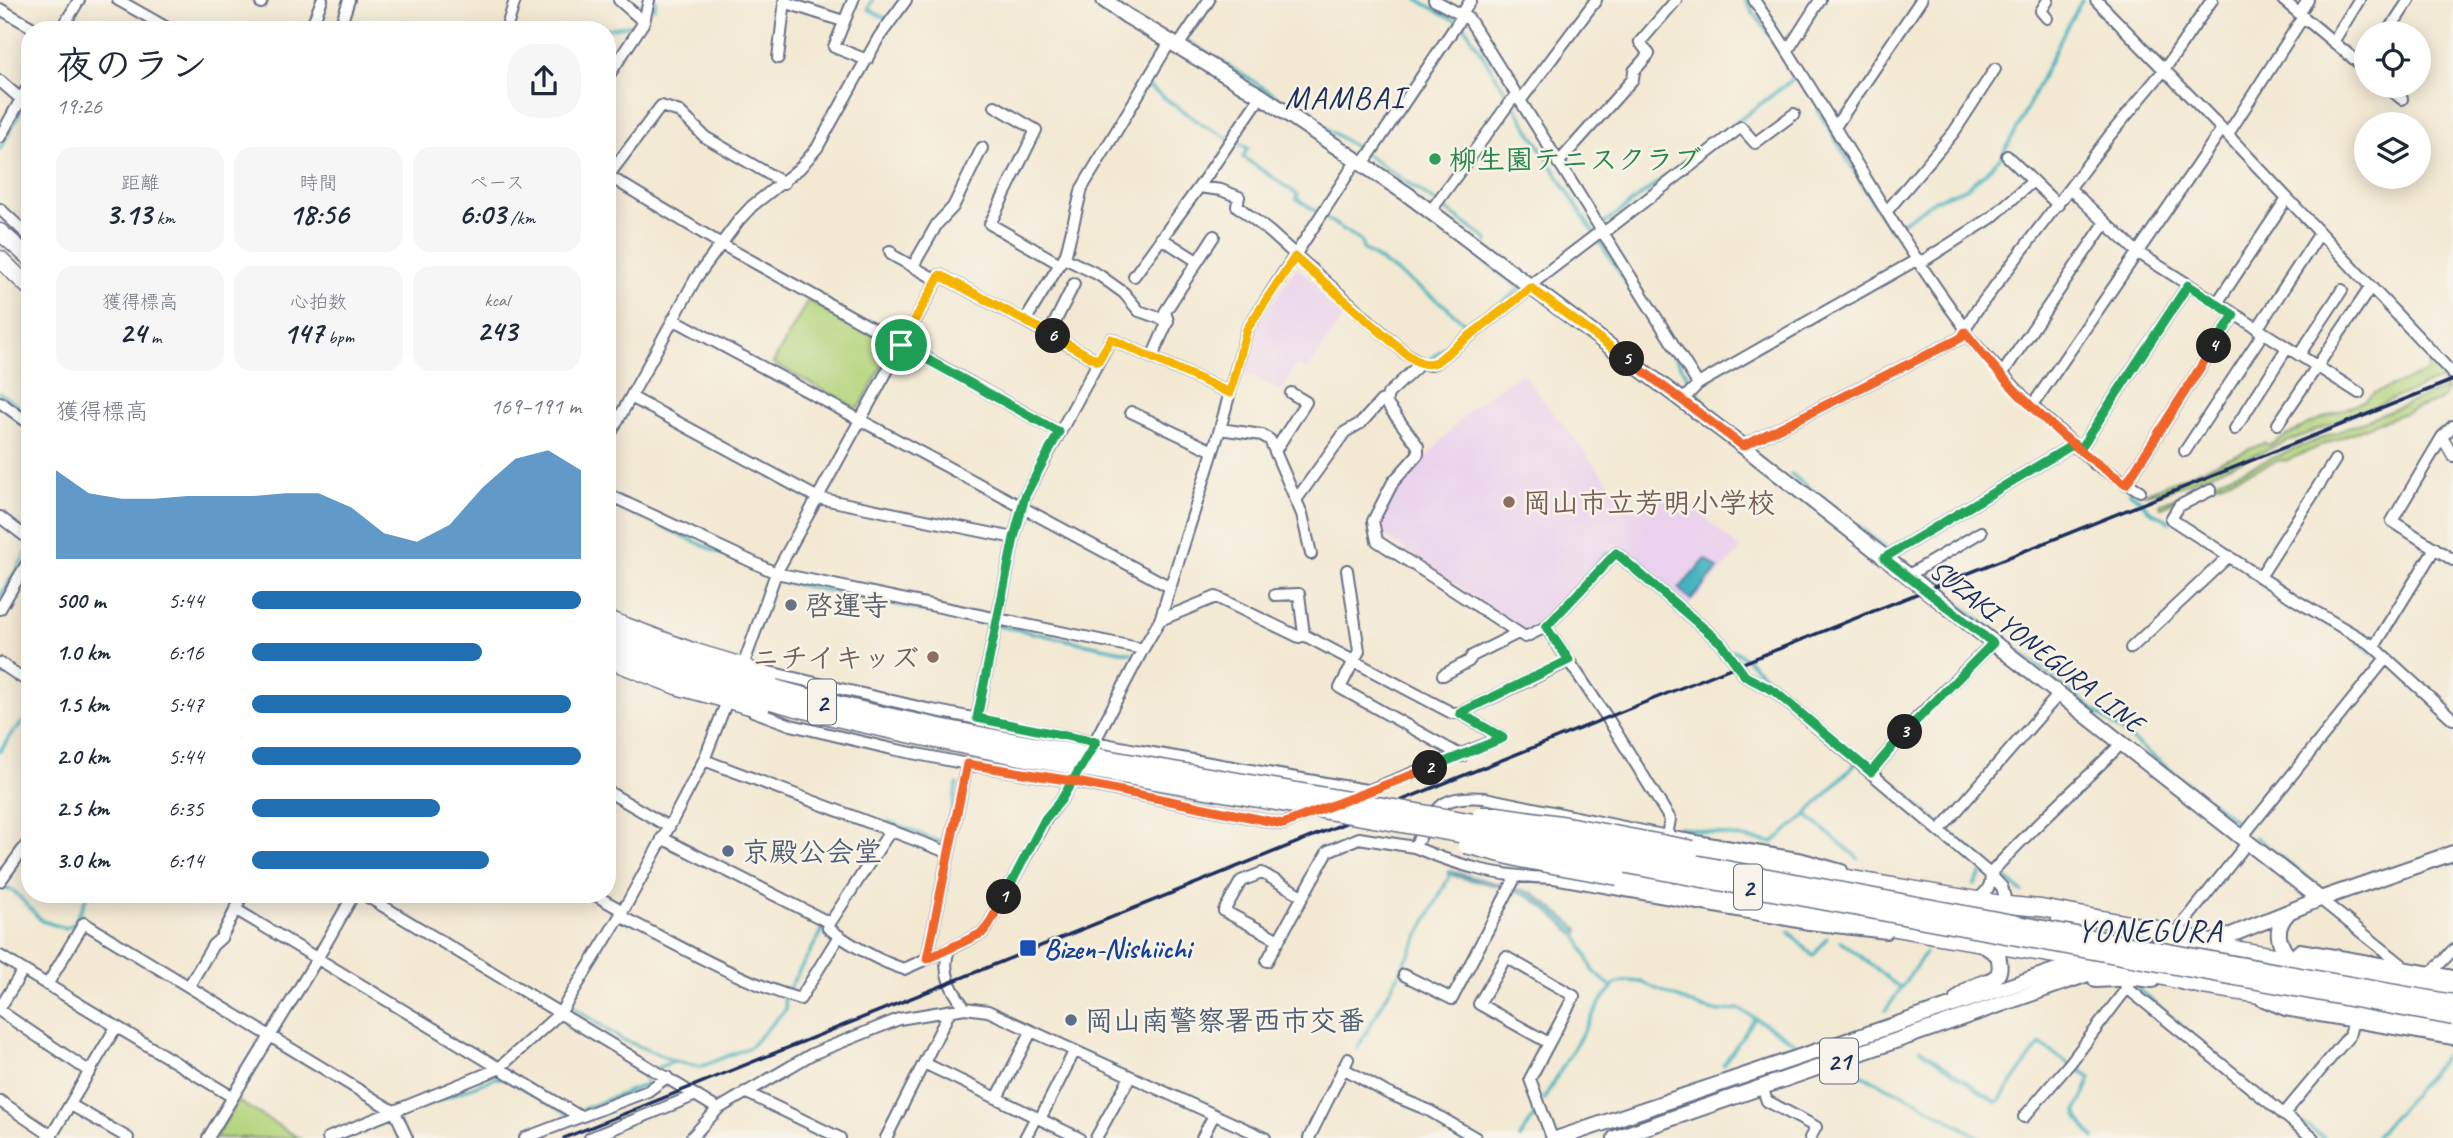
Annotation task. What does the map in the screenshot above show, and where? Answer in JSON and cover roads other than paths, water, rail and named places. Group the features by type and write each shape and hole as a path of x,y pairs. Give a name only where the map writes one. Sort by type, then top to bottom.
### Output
{"highway":[{"path":"0,219 21,236"},
{"path":"0,232 21,250"},
{"path":"0,249 21,266"},
{"path":"0,259 21,281"},
{"path":"616,622 743,667 816,701"},
{"name":"2","path":"616,635 689,662 816,701 1043,754 1937,924 2453,1017"},
{"name":"2","path":"616,650 757,698 887,731 957,745 1043,754 1225,780 1444,816 2261,971 2453,1003"},
{"path":"616,663 676,687 727,701 886,739 957,745"},
{"path":"1444,816 1497,815 1567,825 1869,882 2007,905 2041,908 2182,942 2211,943 2290,958 2445,980"},
{"path":"1408,824 1448,840 1525,860 2094,963 2124,978 2203,986 2453,1029"},
{"path":"2007,905 2084,928 2095,943 2094,963"},
{"path":"2182,942 2176,968 2203,986"}],"main road":[{"name":"SUZAKI YONEGURA LINE","path":"1104,0 1364,159 1434,206 1530,287 1889,555 1993,643 2320,899"},
{"name":"21","path":"2124,978 2182,942 2211,943 2320,899 2453,853"},
{"path":"2288,912 2278,928 2282,949 2290,958"},
{"name":"21","path":"1559,1138 1948,1006 2094,963 2182,942 2229,936"},
{"path":"1948,1006 1970,988 1995,979 1999,972 2001,965 1998,955 1972,940"},
{"name":"21","path":"1615,1138 2064,984 2094,963"},
{"path":"2064,984 2124,978"}],"street":[{"path":"70,21 79,0"},
{"path":"118,0 155,21"},
{"path":"314,21 322,0"},
{"path":"342,21 349,0"},
{"path":"509,21 515,0"},
{"path":"619,0 644,22"},
{"path":"616,64 644,22 649,0"},
{"path":"853,0 834,47 867,60"},
{"path":"616,424 696,278 752,206 783,183 817,148 879,37 906,0"},
{"path":"1025,321 1062,261 1082,188 1174,44 1209,0"},
{"path":"1434,0 1461,18 1469,19 1515,99 1558,163 1695,386"},
{"path":"887,829 828,922 828,928 894,966 904,969 982,933 988,926 1045,819 1061,800 1096,742 1160,620 1220,429 1247,329 1471,0"},
{"path":"1434,206 1515,99 1596,0"},
{"path":"1558,163 1633,79 1634,71 1648,54 1640,42 1676,0"},
{"path":"1754,0 1788,50 1916,262 1965,331 2032,406 2095,464 2140,491"},
{"path":"1788,50 1820,0"},
{"path":"1835,127 1921,0"},
{"path":"2047,18 2041,11 2048,0"},
{"path":"2096,0 2225,132 2453,374"},
{"path":"1743,446 1961,338 1973,315 2110,135 2164,70 2213,0"},
{"path":"2283,0 2354,58"},
{"path":"2032,406 2137,253 2225,132 2308,0"},
{"path":"2333,42 2359,0"},
{"path":"2395,21 2410,0"},
{"path":"778,58 784,1 843,22"},
{"path":"0,9 21,21"},
{"path":"1886,212 1960,123 1996,69"},
{"path":"0,81 21,95"},
{"path":"1134,276 1261,96"},
{"path":"0,137 21,104"},
{"path":"616,165 661,106 680,112 705,137 783,183"},
{"path":"995,106 1036,130 990,224 1062,261 1098,275 1124,293 1139,311 1168,321"},
{"path":"1794,114 1755,143 1741,127 1599,232 1436,362 1424,364 1388,394 1386,403 1418,446 1418,454 1393,482 1373,522 1375,536 1377,541 1525,637 1546,627 1616,553 1721,643 1745,676 1774,691 1943,827 1989,870 2002,887 2007,905"},
{"path":"913,266 937,224 953,207 982,148"},
{"path":"2007,156 2058,205"},
{"path":"616,180 721,244 1059,432"},
{"path":"1682,401 1695,386 1991,218 2033,181"},
{"path":"1199,187 1222,190 1239,197 1237,206 1270,232 1405,353 1424,364"},
{"path":"2070,189 2137,253 2360,393"},
{"path":"2217,303 2287,198"},
{"path":"0,209 21,229"},
{"path":"2002,374 2105,223"},
{"path":"2185,451 2320,233"},
{"path":"1152,357 1168,321 1165,312 1214,236"},
{"path":"1161,238 1198,261"},
{"path":"890,251 892,255 937,280"},
{"path":"0,270 21,284"},
{"path":"1098,361 940,275 775,577 743,667 890,701 1096,742 1369,790"},
{"path":"1049,334 1074,284"},
{"path":"1889,555 2077,446 2188,285"},
{"path":"2278,424 2370,288"},
{"path":"2299,355 2342,290"},
{"path":"2126,484 2234,315"},
{"path":"673,319 1170,587"},
{"path":"977,718 1025,496 1111,339 1230,393"},
{"path":"2235,429 2287,348"},
{"path":"1275,451 1306,402 1291,393"},
{"path":"631,397 818,498 1014,538"},
{"path":"1296,500 1345,432 1361,423 1381,401 1387,399"},
{"path":"0,402 21,417"},
{"path":"1131,412 1213,451"},
{"path":"2453,426 2442,437 2392,521 2453,560"},
{"path":"1220,429 1262,435 1270,440 1302,514 1311,554"},
{"path":"2442,437 2453,456"},
{"path":"2260,577 2335,460"},
{"path":"2211,490 2179,506 2171,519 2227,559 2374,647 2384,661 2453,719"},
{"path":"616,498 775,577 996,623 1143,649"},
{"path":"0,517 21,533"},
{"path":"1912,573 1981,532"},
{"path":"2374,647 2435,548"},
{"path":"2131,648 2227,559"},
{"path":"1347,570 1359,651 1340,688 1462,755"},
{"path":"0,609 21,573"},
{"path":"1275,595 1298,594 1304,635"},
{"path":"1160,620 1216,597 1299,638 1304,635"},
{"path":"1546,627 1608,719 1670,819 1667,836"},
{"path":"1443,675 1469,661 1472,656 1518,633"},
{"path":"1304,635 1452,713 1460,713 1569,660"},
{"path":"1873,770 1918,717 1993,643"},
{"path":"2182,942 2245,839 2384,661"},
{"path":"0,663 21,677"},
{"path":"1943,827 2059,694"},
{"path":"328,1138 397,1116 498,1069 560,1013 622,914 669,827 704,760 727,701 791,725 967,764 1072,781 1283,824 1503,738 1460,713"},
{"path":"1989,870 2063,803 2122,743"},
{"path":"704,760 947,852"},
{"path":"927,959 967,764"},
{"path":"616,796 669,827"},
{"path":"1414,847 1443,802 1460,796 1803,859 1854,873 1869,882"},
{"path":"1609,887 1620,826"},
{"path":"662,838 828,922"},
{"path":"1267,961 1328,851 1359,838 1414,847 1453,864 1512,884 1554,878 1809,924 1945,937"},
{"path":"1,880 21,852"},
{"path":"1975,900 1982,897 1992,880 1989,870"},
{"path":"1279,940 1224,911 1241,881 1262,873 1303,896"},
{"path":"1404,975 1451,999 1512,884"},
{"path":"2320,899 2403,966"},
{"path":"189,986 213,945 221,937 239,903"},
{"path":"208,1138 349,903"},
{"path":"377,903 718,1108"},
{"path":"606,903 622,914 785,995 800,999 839,936"},
{"path":"235,909 575,1114"},
{"path":"47,985 84,923 270,1035 397,1116 407,1138"},
{"path":"949,948 945,971 951,989 965,1007"},
{"path":"2290,958 2300,949 2403,966 2445,980 2453,950"},
{"path":"0,956 231,1096"},
{"path":"1549,1043 1479,1004 1506,957 1574,996 1530,1079 1552,1138"},
{"path":"23,970 0,1009 90,1072"},
{"path":"2024,1117 2069,1064 2124,978 2314,1138"},
{"path":"2248,995 2285,1010 2453,1039"},
{"path":"691,1138 718,1108 812,1054 910,1016 965,1007 988,1011 1265,1138"},
{"path":"886,1138 950,1011"},
{"path":"2286,1112 2349,1036 2353,1021"},
{"path":"0,1101 51,1137 116,1027"},
{"path":"997,1098 1031,1032"},
{"path":"1025,1138 1074,1052"},
{"path":"924,1063 1079,1138"},
{"path":"1309,1138 1345,1063 1387,1093 1428,1110 1476,1138"},
{"path":"524,1138 575,1114 648,1091 658,1072"},
{"path":"1096,1138 1130,1077"},
{"path":"1762,1087 1767,1101 1816,1127 1810,1138"},
{"path":"745,1092 823,1134 840,1138"},
{"path":"590,1138 696,1095"},
{"path":"71,1105 128,1138"},
{"path":"1202,1138 1214,1115"}],"water":[{"path":"1706,559 1718,569 1691,600 1679,589"},
{"path":"1926,570 1932,579 1938,577 1948,594 1946,597 1918,576"},
{"path":"1450,871 1533,893 1579,929 1578,938 1530,898 1504,888 1448,874"}],"waterway":[{"path":"654,8 656,0"},
{"path":"872,0 868,9 887,19"},
{"path":"1418,0 1464,25 1593,232 1711,412"},
{"path":"1745,0 1796,73"},
{"path":"1901,223 1937,199 1966,188 2001,157 2082,0"},
{"path":"616,27 631,25"},
{"path":"1187,41 1377,162 1488,240 1487,243"},
{"path":"1600,227 1797,76"},
{"path":"1148,86 1204,126 1248,148 1243,157 1298,195 1296,198 1317,212"},
{"path":"0,149 21,110"},
{"path":"1818,110 1880,214 1892,229"},
{"path":"1327,219 1361,241 1363,249 1444,305 1470,328"},
{"path":"1485,260 1520,288"},
{"path":"1428,361 1522,287"},
{"path":"1939,301 1960,333"},
{"path":"0,393 21,408"},
{"path":"1378,524 1407,473"},
{"path":"1791,474 1914,570"},
{"path":"2130,492 2150,511 2169,522"},
{"path":"616,505 780,581 1131,653"},
{"path":"1574,590 1608,552"},
{"path":"0,597 21,562"},
{"path":"2259,583 2279,595"},
{"path":"1945,593 2243,827"},
{"path":"974,698 988,624"},
{"path":"2358,642 2374,654"},
{"path":"1733,650 1776,687"},
{"path":"2445,718 2453,728"},
{"path":"0,751 21,724"},
{"path":"1830,732 2022,892"},
{"path":"1806,815 1855,764"},
{"path":"887,826 889,822 945,844 957,784"},
{"path":"1679,827 1772,843 1806,815 1858,858"},
{"path":"2255,837 2319,887"},
{"path":"1975,884 1983,871"},
{"path":"1357,1049 1452,874"},
{"path":"0,887 14,891 21,898"},
{"path":"25,903 42,921 65,928 74,924 84,903"},
{"path":"2338,903 2408,958"},
{"path":"571,1005 619,1038 674,1061 700,1067 750,1047 786,1009 784,999 788,990 825,926"},
{"path":"1789,932 1813,956 1827,938"},
{"path":"1576,933 1594,972 1612,987"},
{"path":"1841,941 1900,988"},
{"path":"1886,1010 1925,953"},
{"path":"1544,1099 1603,998 1615,984 1641,982 1699,1007 1719,1012 1738,1009 1755,1018"},
{"path":"2138,989 2179,1024"},
{"path":"1723,1065 1755,1018 1794,1042"},
{"path":"1920,1049 1998,1102 2040,1044 2090,1078 2077,1114 2094,1138"},
{"path":"2375,1138 2447,1054"},
{"path":"657,1068 673,1062"},
{"path":"576,1112 645,1085 646,1072 650,1071"},
{"path":"1848,1073 1862,1075 1915,1100 1980,1138"},
{"path":"345,1138 495,1078 505,1078 569,1115"},
{"path":"1520,1138 1537,1111"},
{"path":"2299,1121 2324,1138"}],"railway":[{"path":"564,1138 2453,380"}],"place":[{"name":"柳生園テニスクラブ","path":"1435,159"},
{"name":"岡山市立芳明小学校","path":"1509,502"},
{"name":"啓運寺","path":"791,605"},
{"name":"ニチイキッズ","path":"933,657"},
{"name":"京殿公会堂","path":"728,851"},
{"name":"Bizen-Nishiichi","path":"1028,948"},
{"name":"岡山南警察署西市交番","path":"1071,1020"}],"district":[{"name":"MAMBAI","path":"1345,97"},
{"name":"YONEGURA","path":"2150,930"}]}
